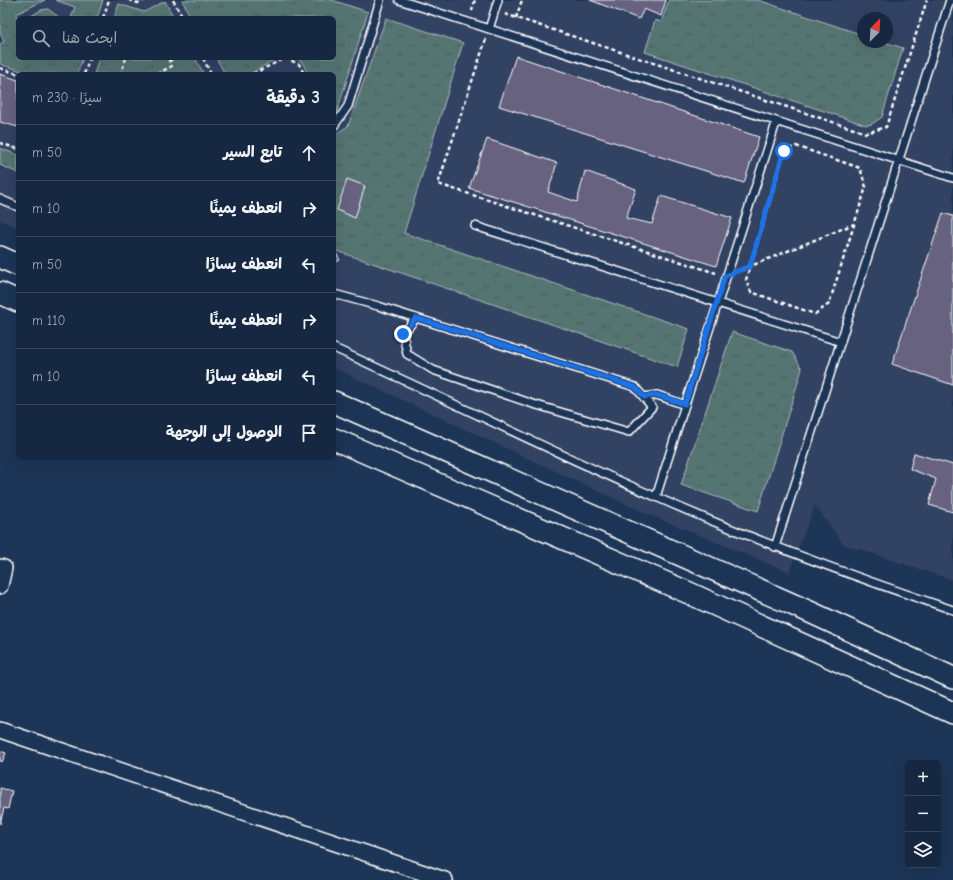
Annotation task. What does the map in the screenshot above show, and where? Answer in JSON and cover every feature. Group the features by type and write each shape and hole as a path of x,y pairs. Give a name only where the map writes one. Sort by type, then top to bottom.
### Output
{"main road":[{"path":"0,257 16,263"},
{"path":"0,294 16,300"},
{"path":"336,403 812,613 953,678"},
{"path":"336,440 689,593 953,713"}],"street":[{"path":"0,567 4,568 0,586"},
{"path":"0,730 445,880"}],"lane":[{"path":"336,123 348,106 380,0"},
{"path":"399,0 953,178"},
{"path":"489,29 498,0"},
{"path":"775,547 950,0"},
{"path":"656,497 725,276 776,122"},
{"path":"0,199 16,206"},
{"path":"475,226 840,342"},
{"path":"336,295 416,318 635,387 652,407 629,432 533,404 433,370 407,354 403,334 416,318"},
{"path":"336,349 656,497 775,547 953,610"},
{"path":"644,397 657,395 685,404"}],"path":[{"path":"104,16 109,0"},
{"path":"129,0 138,3 145,0"},
{"path":"173,0 182,16"},
{"path":"471,0 475,1"},
{"path":"522,0 516,18 866,133 886,126 927,0"},
{"path":"489,29 438,184 725,276 854,224"},
{"path":"85,72 89,60"},
{"path":"121,72 125,60"},
{"path":"161,72 172,66 169,60"},
{"path":"204,60 210,72"},
{"path":"257,72 281,60"},
{"path":"290,60 299,64 303,72"},
{"path":"0,68 16,73"},
{"path":"0,143 16,148"},
{"path":"796,146 860,168 866,187 829,304 815,314 751,292 746,280 750,266 784,151 796,146"}],"shaded area":[{"path":"0,0 953,0 953,580 843,544 815,505 789,572 645,513 336,369 336,72 16,72 16,227 0,220"}],"green space":[{"path":"0,0 45,0 16,14 16,60 82,60 78,72 25,72 0,64 0,44 4,42 0,32"},
{"path":"55,0 103,0 98,16 72,16 75,7"},
{"path":"182,0 332,0 368,12 336,115 336,72 307,72 302,62 299,60 336,60 336,16 190,16"},
{"path":"669,0 758,0 857,33 857,48 893,48 893,45 903,48 882,117 872,124 866,125 645,52 655,20 661,22"},
{"path":"165,1 173,16 115,16 119,4 144,12"},
{"path":"48,9 57,16 31,16 41,10"},
{"path":"386,18 463,43 404,233 689,329 677,367 336,251 336,134 348,126"},
{"path":"98,60 196,60 203,72 95,72"},
{"path":"217,60 274,60 253,72 224,72"},
{"path":"0,148 16,154 16,172 0,165"},
{"path":"732,332 792,352 802,369 758,511 681,485"}],"building":[{"path":"590,0 666,0 661,16 644,9 639,19"},
{"path":"516,56 759,137 744,183 499,106"},
{"path":"0,74 16,79 16,126 0,122"},
{"path":"487,139 557,163 548,192 577,202 585,171 636,189 626,218 652,224 661,196 732,218 716,266 469,188"},
{"path":"347,179 365,186 355,218 337,210"},
{"path":"943,213 953,216 953,385 892,364"},
{"path":"336,253 340,260 336,262"},
{"path":"914,453 953,465 953,512 929,505 936,479 910,469"},
{"path":"0,751 6,753 2,762 0,761"},
{"path":"0,788 12,791 8,809 4,808 0,824"}],"route":[{"path":"403,334 416,318 635,387 644,397 657,395 685,404 725,276 750,266 784,151"}]}
